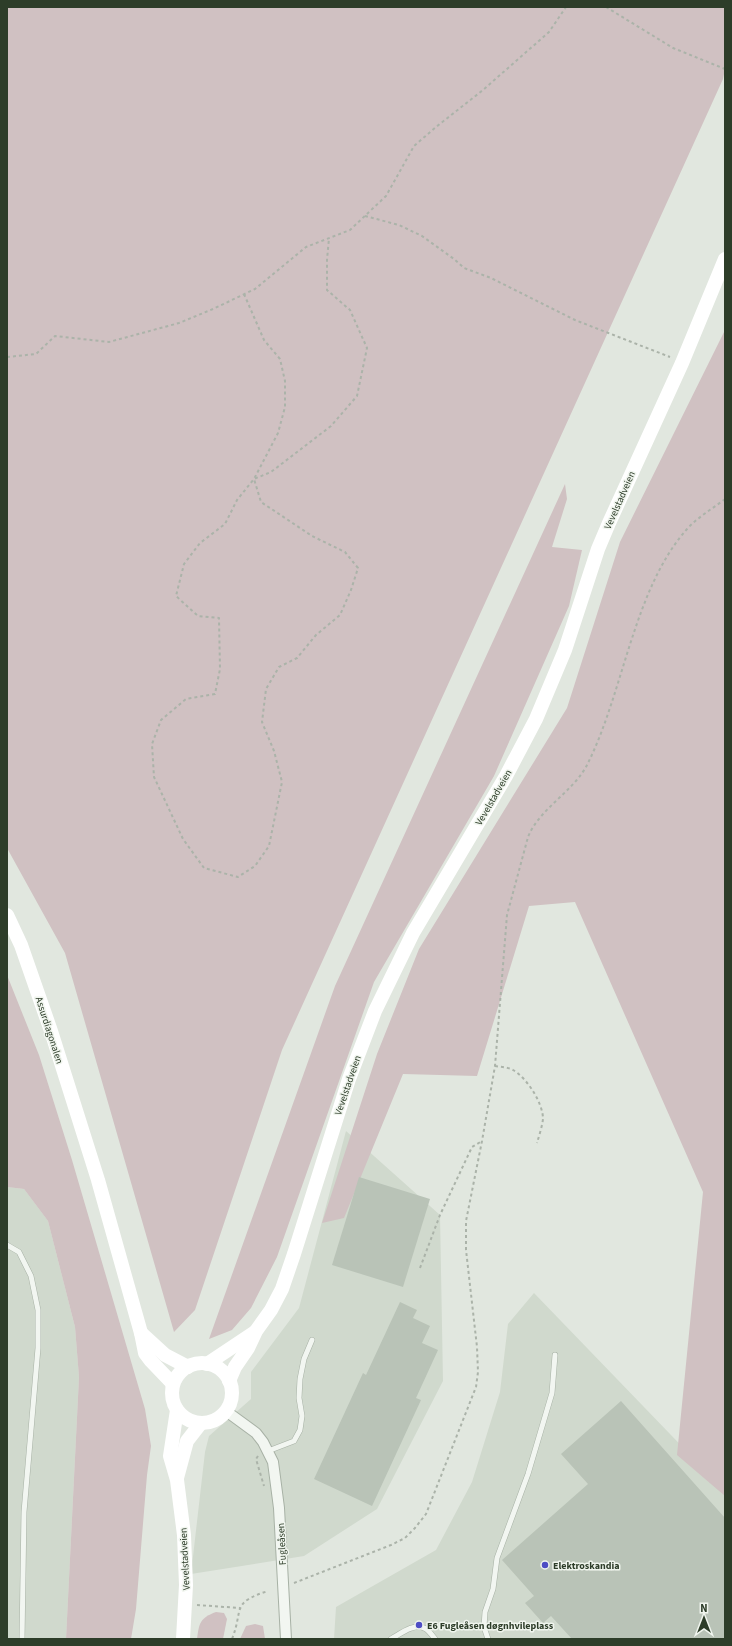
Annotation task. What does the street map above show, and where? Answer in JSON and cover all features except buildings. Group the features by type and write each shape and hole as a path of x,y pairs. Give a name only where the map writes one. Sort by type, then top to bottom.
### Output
{"main road":[{"name":"Vevelstadveien","path":"229,1381 231,1374 248,1348 256,1331 277,1300 287,1276 349,1079 375,1011 413,933 506,776 536,719 565,650 598,549 682,363 725,259"},
{"name":"Assurdiagonalen","path":"7,915 21,945 51,1031 88,1148 141,1333"},
{"name":"Vevelstadveien","path":"188,1367 198,1364 207,1364 256,1331"},
{"path":"141,1333 165,1355 188,1367 179,1374 173,1384 150,1361 145,1353 141,1333"},
{"path":"177,1410 187,1419 201,1423 215,1420 226,1411 231,1399 231,1387 229,1381 220,1370 207,1364"},
{"name":"Vevelstadveien","path":"173,1384 172,1398 177,1410 170,1456 177,1480 184,1535 186,1604 183,1639"},
{"name":"Vevelstadveien","path":"177,1480 187,1442 201,1423"}],"street":[{"name":"Fugleåsen","path":"226,1411 256,1433 268,1450 273,1462 277,1485 286,1639"}],"lane":[{"path":"7,1245 19,1252 31,1276 38,1310 38,1348 24,1512 22,1639"},
{"path":"268,1450 294,1441 300,1430 302,1416 299,1398 300,1379 304,1359 312,1340"},
{"path":"488,1639 484,1627 485,1612 493,1589 497,1558 528,1474 552,1392 555,1355"},
{"path":"391,1639 419,1626 425,1628 435,1639"}],"path":[{"path":"7,357 36,354 55,336 109,342 179,323 255,289 306,247 350,230 386,196 414,146 483,90 549,32 566,7"},
{"path":"606,7 673,48 725,69"},
{"path":"365,216 399,225 422,236 464,268 491,278 575,320 651,349 682,363"},
{"path":"254,479 271,472 331,426 357,396 366,348 350,310 327,290 329,238"},
{"path":"244,294 264,340 280,359 285,381 285,407 278,433 254,479 237,500 225,524 200,543 184,564 176,596 198,616 219,618 220,669 215,694 186,699 160,720 152,744 154,777 183,839 204,868 238,877 255,866 269,846 282,782 274,751 262,722 266,689 279,667 297,658 316,635 340,615 351,590 358,568 346,552 312,536 261,502 254,479"},
{"path":"291,1584 372,1554 404,1538 419,1524 429,1508 476,1387 478,1372 477,1347 466,1250 466,1221 495,1066 507,915 530,831 538,820 576,781 586,766 607,719 644,608 660,570 668,556 688,529 704,514 725,499"},
{"path":"495,1066 506,1068 520,1075 536,1095 542,1111 543,1120 537,1143"},
{"path":"420,1268 440,1215 472,1147 482,1141"},
{"path":"265,1491 256,1459 259,1454 268,1450"},
{"path":"232,1639 240,1608 246,1599 268,1591"},
{"path":"186,1604 240,1608"}],"shaded area":[{"path":"7,7 725,7 725,69 723,79 282,1050 195,1310 174,1332 65,953 7,848"},
{"path":"725,330 725,1496 677,1455 703,1192 575,902 529,906 477,1076 403,1074 344,1218 322,1223 377,1054 419,949 567,708 620,542"},
{"path":"565,484 567,499 552,547 582,550 569,606 494,776 374,982 277,1257 251,1308 232,1330 209,1339 335,986"},
{"path":"7,975 39,1055 72,1160 145,1409 151,1446 147,1475 136,1609 131,1639 66,1639 79,1377 75,1327 48,1221 24,1189 7,1187"},
{"path":"346,1131 440,1215 443,1381 377,1509 304,1556 191,1574 205,1452 209,1436 251,1399 251,1372 299,1308"},
{"path":"7,1187 24,1189 48,1221 75,1327 79,1377 66,1639 7,1639"},
{"path":"534,1293 725,1491 725,1639 334,1639 336,1607 436,1550 472,1482 500,1392 508,1324"},
{"path":"216,1612 224,1613 227,1619 223,1639 197,1639 203,1619"},
{"path":"255,1624 263,1626 265,1639 240,1639 246,1626"}],"place":[{"name":"Elektroskandia","path":"545,1565"},
{"name":"E6 Fugleåsen døgnhvileplass","path":"419,1625"}]}
